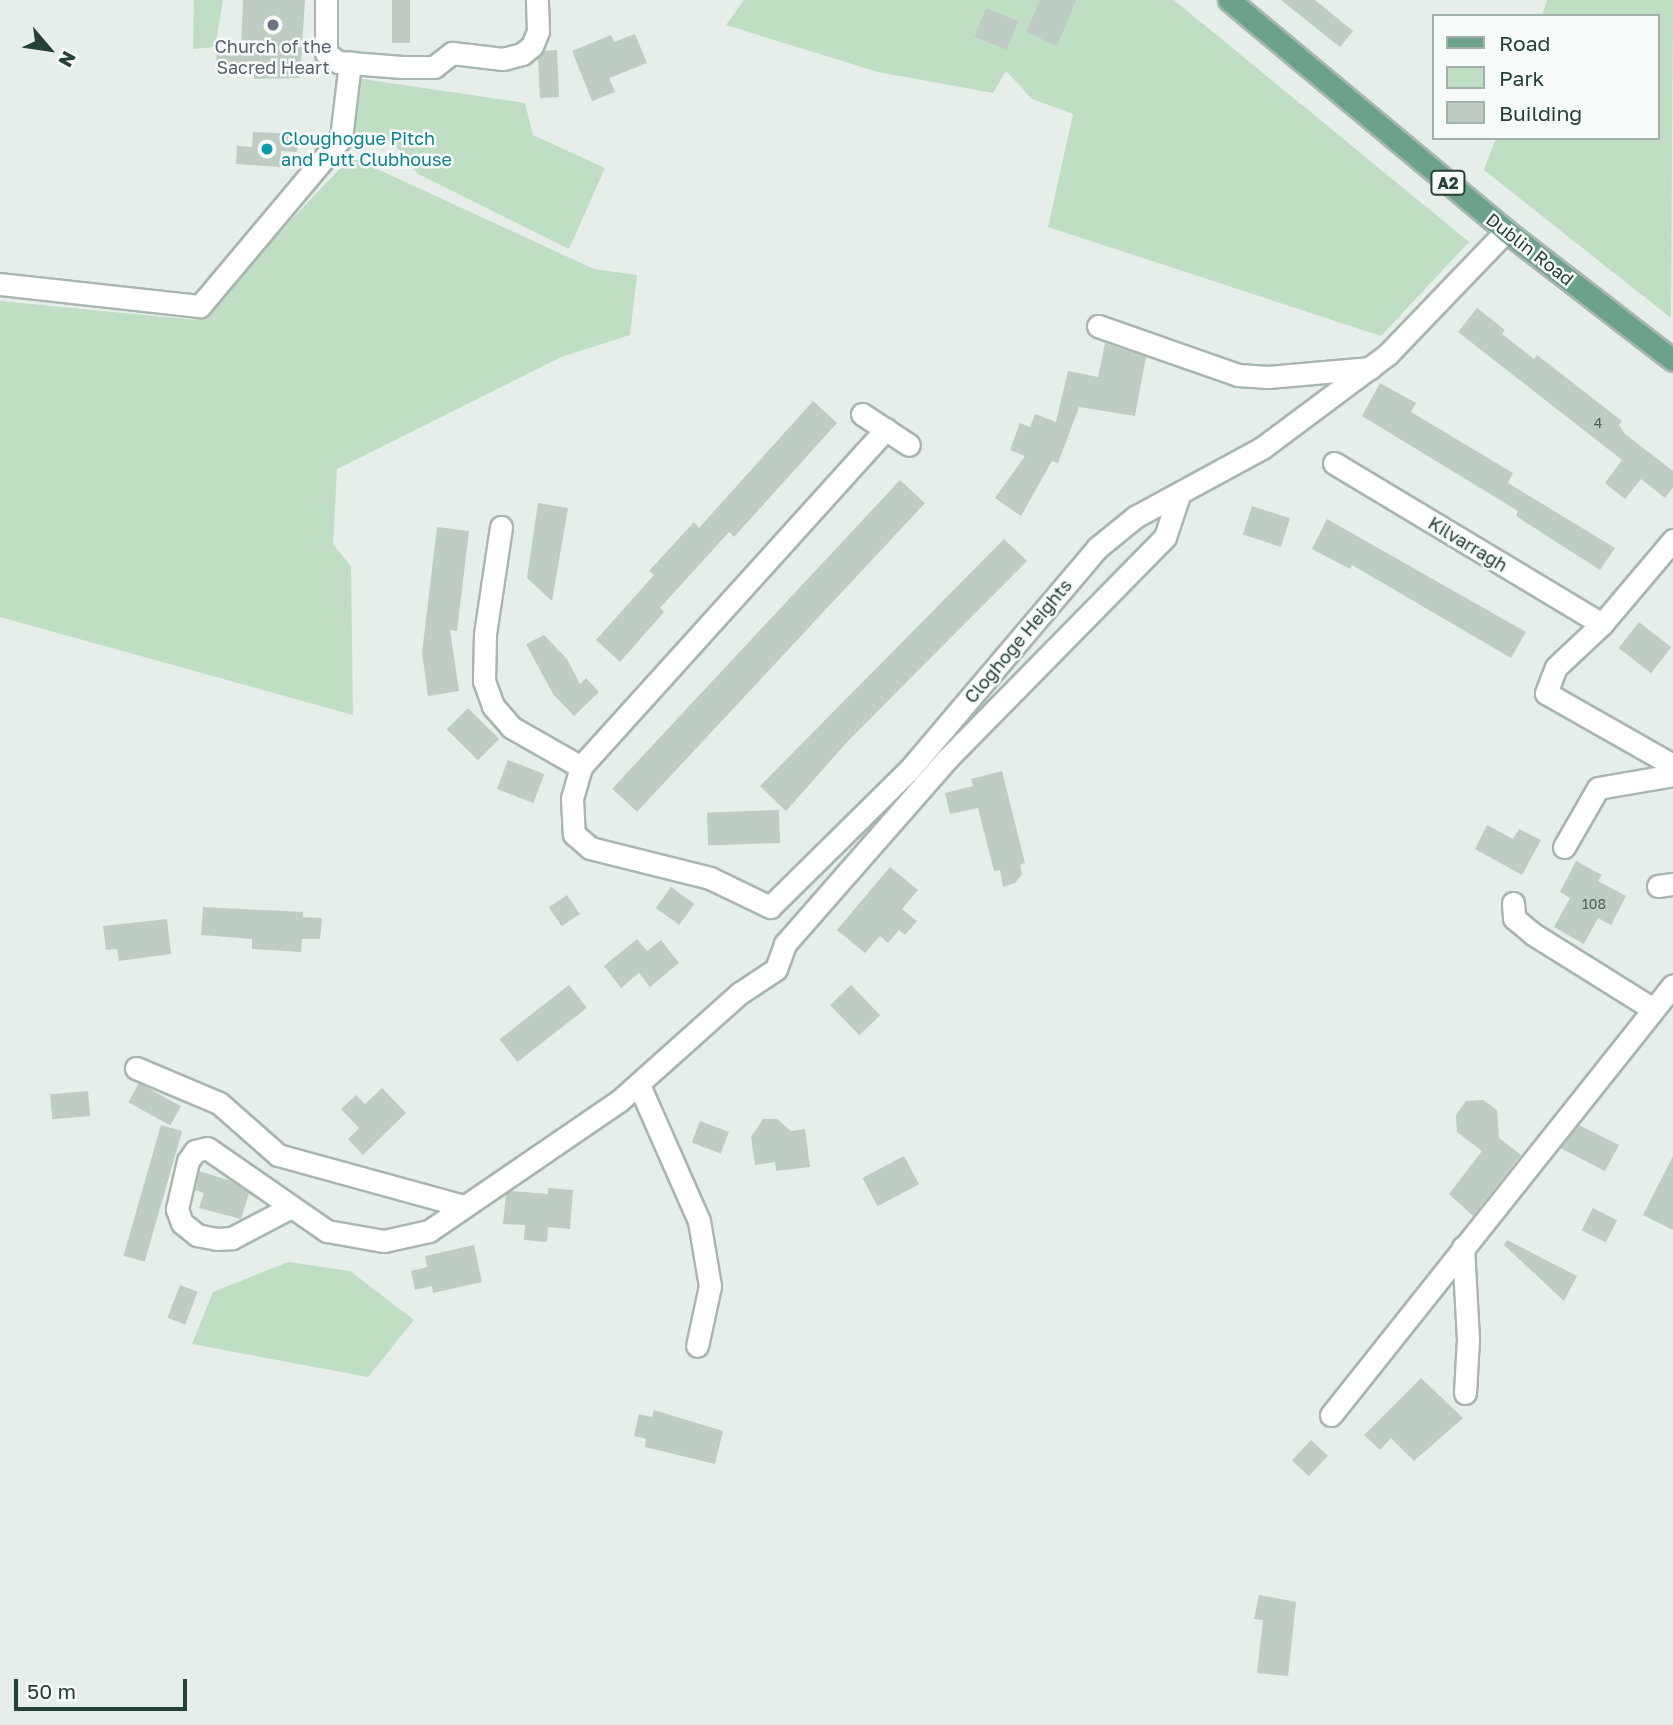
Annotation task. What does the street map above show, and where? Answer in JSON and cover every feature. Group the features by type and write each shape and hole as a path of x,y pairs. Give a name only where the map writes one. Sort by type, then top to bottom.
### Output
{"main road":[{"name":"Dublin Road","path":"1229,0 1506,230 1673,359"}],"street":[{"path":"326,0 326,53 350,63 434,67 452,54 503,59 522,54 532,46 538,31 537,0"},
{"path":"0,284 200,306 341,138 350,63"},
{"name":"Cloghoge Heights","path":"886,429 581,767 572,799 574,834 590,848 710,878 771,907 909,770 1097,548 1135,517 1178,498 1262,448 1371,368 1430,314 1506,230"},
{"path":"1098,326 1238,375 1268,377 1371,368"},
{"path":"862,414 909,445"},
{"name":"Kilvarragh","path":"1334,463 1602,624"},
{"path":"290,1207 232,1238 216,1239 197,1235 182,1223 177,1209 188,1161 195,1151 207,1148 327,1231 384,1241 429,1231 639,1085 740,993 776,969 785,944 947,759 1165,537 1178,498"},
{"path":"501,527 485,634 484,681 493,706 511,727 581,767"},
{"path":"1673,540 1602,624 1556,667 1546,693 1673,765"},
{"path":"1564,847 1598,788 1673,775"},
{"path":"1513,903 1514,918 1533,934 1653,1009"},
{"path":"1331,1415 1673,985"},
{"path":"136,1068 219,1103 278,1155 463,1206"},
{"path":"639,1085 699,1221 710,1286 697,1346"},
{"path":"1464,1247 1465,1393"}],"green space":[{"path":"194,0 223,0 215,47 193,49"},
{"path":"744,0 1174,0 1469,242 1381,336 1048,227 1073,114 1032,99 1006,71 993,93 878,72 726,25"},
{"path":"1547,0 1673,0 1671,318 1484,170 1495,140 1659,140 1659,14 1543,14"},
{"path":"356,78 525,103 533,135 605,168 569,249 418,174 392,142 349,134"},
{"path":"351,157 594,269 637,275 630,335 561,357 337,469 333,544 351,566 353,715 0,617 0,301 196,320"},
{"path":"288,1262 350,1271 414,1320 368,1377 192,1344 213,1292"}],"building":[{"name":"Church of the Sacred Heart","path":"243,0 305,0 300,78 254,79 254,73 216,71 217,50 241,51"},
{"path":"392,0 410,0 410,43 392,43"},
{"path":"1040,0 1076,0 1057,46 1026,32"},
{"path":"1281,0 1315,0 1353,31 1340,47"},
{"path":"986,8 1018,21 1007,50 974,37"},
{"path":"635,34 647,63 609,78 615,92 592,101 572,51 611,35 614,42"},
{"path":"557,50 559,97 540,98 538,58 544,51"},
{"name":"Cloughogue Pitch and Putt Clubhouse","path":"253,132 298,134 297,152 281,151 281,167 236,164 237,146 252,147"},
{"path":"1477,308 1505,330 1502,334 1534,359 1537,355 1622,421 1619,425 1625,434 1673,471 1673,487 1665,498 1641,479 1625,499 1605,483 1622,460 1458,332"},
{"path":"1105,343 1146,357 1135,416 1079,407 1058,463 1052,461 1021,516 995,498 1025,456 1010,450 1020,423 1030,427 1035,414 1056,422 1068,371 1098,377"},
{"path":"1380,383 1416,403 1411,412 1513,473 1508,483 1615,548 1600,570 1516,516 1518,511 1362,416"},
{"path":"813,401 837,423 734,537 729,532 660,608 664,612 620,662 596,640 654,575 649,571 694,522 699,528"},
{"path":"900,480 925,503 637,812 612,789"},
{"path":"538,503 568,508 552,601 527,578"},
{"path":"1252,506 1290,518 1281,547 1243,535"},
{"path":"1327,519 1526,632 1511,658 1352,565 1350,569 1312,549"},
{"path":"437,527 469,531 457,631 450,630 459,691 428,696 422,653"},
{"path":"1004,539 1027,561 848,741 786,811 760,786"},
{"path":"1639,622 1671,647 1651,673 1619,648"},
{"path":"544,635 567,659 580,684 586,678 599,692 574,716 553,694 526,644"},
{"path":"468,708 499,739 478,760 447,729"},
{"path":"508,760 544,774 533,803 497,789"},
{"path":"1002,771 1025,863 1020,865 1022,874 1015,883 1003,887 1000,870 994,871 978,808 950,814 945,793 973,786 971,779"},
{"path":"779,810 780,843 708,845 707,813"},
{"path":"1487,825 1513,839 1519,829 1541,840 1522,875 1475,849"},
{"path":"1576,861 1602,875 1598,881 1626,896 1611,925 1598,918 1584,944 1554,927 1570,898 1560,892"},
{"path":"890,867 918,890 902,909 917,921 905,935 899,930 888,943 880,936 865,953 837,930"},
{"path":"671,887 694,904 679,925 656,908"},
{"path":"567,895 580,914 562,926 549,907"},
{"path":"203,907 303,912 303,917 322,918 320,939 302,939 301,952 252,949 252,939 201,935"},
{"path":"167,919 171,954 119,961 117,949 106,950 103,926"},
{"path":"637,939 647,951 661,940 679,963 650,987 639,973 621,988 604,966"},
{"path":"569,985 587,1008 518,1062 500,1039"},
{"path":"851,985 880,1015 859,1035 830,1005"},
{"path":"139,1083 181,1106 170,1126 128,1102"},
{"path":"382,1088 406,1113 363,1155 348,1139 359,1128 341,1109 356,1095 365,1104"},
{"path":"88,1091 90,1116 52,1119 50,1094"},
{"path":"1483,1100 1497,1110 1499,1138 1521,1155 1473,1216 1449,1194 1482,1151 1457,1132 1456,1115 1466,1101"},
{"path":"763,1119 777,1119 791,1131 805,1129 810,1167 776,1171 775,1162 755,1165 751,1137"},
{"path":"700,1121 729,1132 721,1154 692,1142"},
{"path":"161,1125 182,1131 145,1262 124,1256"},
{"path":"1579,1125 1619,1145 1605,1171 1560,1148"},
{"path":"904,1156 919,1184 878,1206 863,1178"},
{"path":"1673,1156 1673,1230 1643,1215"},
{"path":"199,1171 231,1181 249,1193 241,1219 199,1208 204,1193 195,1190"},
{"path":"548,1188 573,1190 570,1229 548,1227 547,1242 524,1240 525,1225 503,1224 506,1194 511,1191 548,1194"},
{"path":"1593,1208 1617,1220 1606,1243 1582,1230"},
{"path":"1507,1240 1577,1276 1564,1301 1504,1245"},
{"path":"474,1245 482,1282 433,1293 432,1286 415,1290 411,1271 427,1267 425,1256"},
{"path":"180,1285 198,1292 185,1324 167,1318"},
{"path":"1421,1378 1463,1418 1414,1461 1391,1438 1380,1450 1364,1435"},
{"path":"654,1410 723,1431 715,1464 645,1447 646,1439 634,1436 639,1414 652,1417"},
{"path":"1311,1440 1328,1456 1309,1476 1292,1460"},
{"path":"1259,1595 1296,1602 1288,1676 1257,1673 1263,1620 1254,1619"}],"place":[{"name":"Church of the Sacred Heart","path":"273,25"},
{"name":"Cloughogue Pitch and Putt Clubhouse","path":"267,149"}]}
